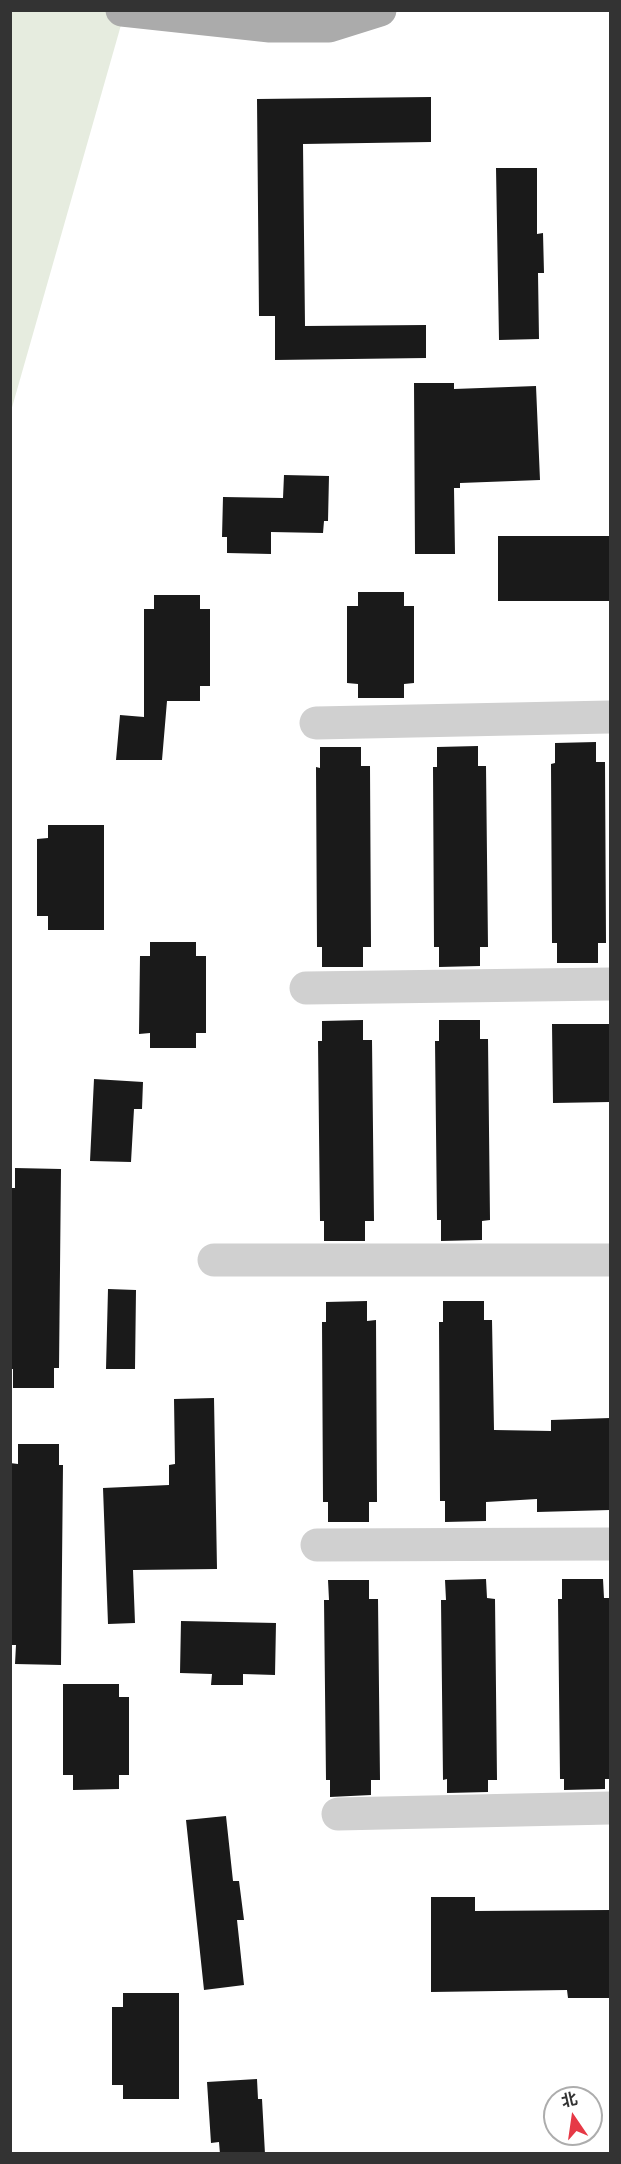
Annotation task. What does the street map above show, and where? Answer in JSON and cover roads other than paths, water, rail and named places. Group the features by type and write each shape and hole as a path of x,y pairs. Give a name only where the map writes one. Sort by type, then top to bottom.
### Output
{"main road":[{"path":"122,10 270,26 329,26 380,10"}],"street":[{"path":"316,723 610,717"},
{"path":"306,988 610,984"},
{"path":"214,1260 610,1260"},
{"path":"317,1545 610,1544"},
{"path":"338,1814 610,1808"}]}
